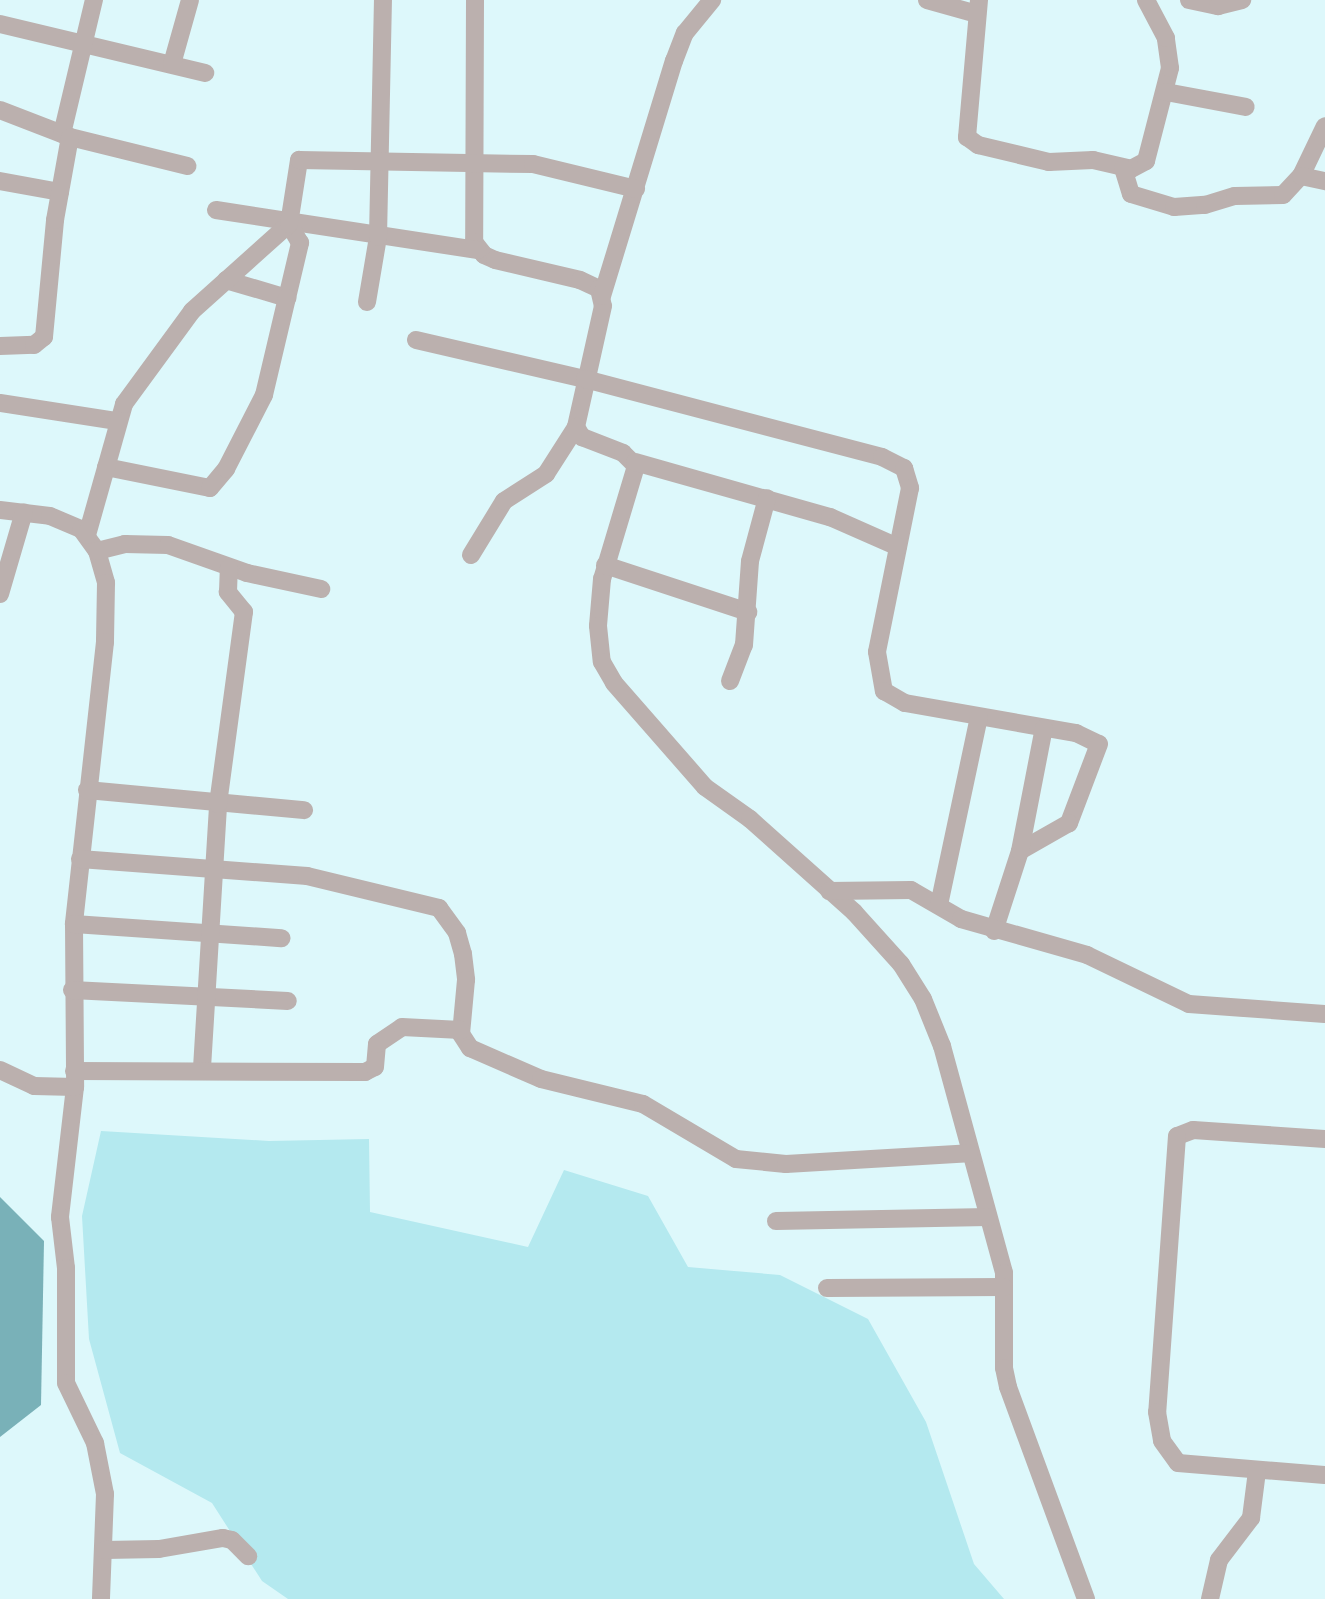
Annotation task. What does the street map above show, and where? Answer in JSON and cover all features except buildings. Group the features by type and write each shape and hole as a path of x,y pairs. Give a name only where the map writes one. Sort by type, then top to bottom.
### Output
{"street":[{"path":"0,346 34,345 44,337 66,135 82,43 94,0"},
{"path":"172,64 190,0"},
{"path":"367,302 378,237 383,0"},
{"path":"475,0 471,212 478,250"},
{"path":"471,555 504,501 546,474 576,427 602,296 681,43 699,12 712,0"},
{"path":"927,0 978,7 965,127 970,141 1049,162 1093,160 1123,168 1146,161 1166,92 1170,49 1146,0"},
{"path":"1189,0 1225,6 1242,0"},
{"path":"0,24 205,73"},
{"path":"1166,92 1246,107"},
{"path":"0,110 66,135 187,166"},
{"path":"1123,168 1131,194 1150,203 1185,208 1235,195 1283,195 1301,176 1325,126"},
{"path":"106,467 210,488 226,468 264,395 287,298 300,243 289,224 299,160 533,164 636,189"},
{"path":"1301,176 1325,181"},
{"path":"0,181 60,192"},
{"path":"216,210 289,224 478,250 495,260 587,282 602,296"},
{"path":"87,535 116,421 128,397 192,311 289,224"},
{"path":"226,280 287,298"},
{"path":"416,340 585,379 897,462 908,476 909,488 880,626 880,684 893,698 905,703 1090,736 1099,750 1069,823 1020,850"},
{"path":"0,402 116,421"},
{"path":"576,427 582,437 635,462 830,517 898,547"},
{"path":"635,462 636,477 605,565 599,645 614,684 705,787 750,819 881,940 923,999 942,1046 1004,1287 1004,1367 1008,1387 1086,1599"},
{"path":"730,681 744,645 750,561 767,498"},
{"path":"0,510 64,520 87,535 97,551 106,583 107,616 74,924 74,1079 60,1217 66,1268 65,1374 101,1461 105,1550 101,1599"},
{"path":"0,594 24,512"},
{"path":"97,551 125,544 167,545 229,568 321,589"},
{"path":"605,565 748,612"},
{"path":"202,1068 218,804 244,612 228,592 229,568"},
{"path":"939,905 979,716"},
{"path":"994,931 1020,850 1044,728"},
{"path":"87,790 304,810"},
{"path":"80,859 333,881 439,908 457,933 463,954 466,980 461,1030 470,1048 507,1067 589,1093 643,1104 736,1159 786,1164 969,1153"},
{"path":"829,891 901,889 994,931 1087,955 1189,1004 1325,1014"},
{"path":"74,924 282,938"},
{"path":"72,990 288,1001"},
{"path":"0,1070 34,1086 74,1079 202,1068 365,1072 375,1067 377,1044 402,1027 461,1030"},
{"path":"1325,1139 1193,1130 1177,1136 1174,1143 1158,1428 1168,1454 1178,1463 1325,1475"},
{"path":"776,1222 988,1217"},
{"path":"827,1288 1004,1287"},
{"path":"1210,1599 1219,1560 1251,1518 1257,1471"},
{"path":"105,1550 135,1551 228,1539 248,1556"}],"shaded area":[{"path":"101,1131 269,1141 369,1139 370,1212 528,1247 564,1170 648,1196 688,1267 780,1275 868,1319 926,1422 974,1564 1004,1599 288,1599 262,1581 212,1503 120,1453 89,1339 82,1216"},
{"path":"0,1197 44,1241 41,1405 0,1437"}]}
